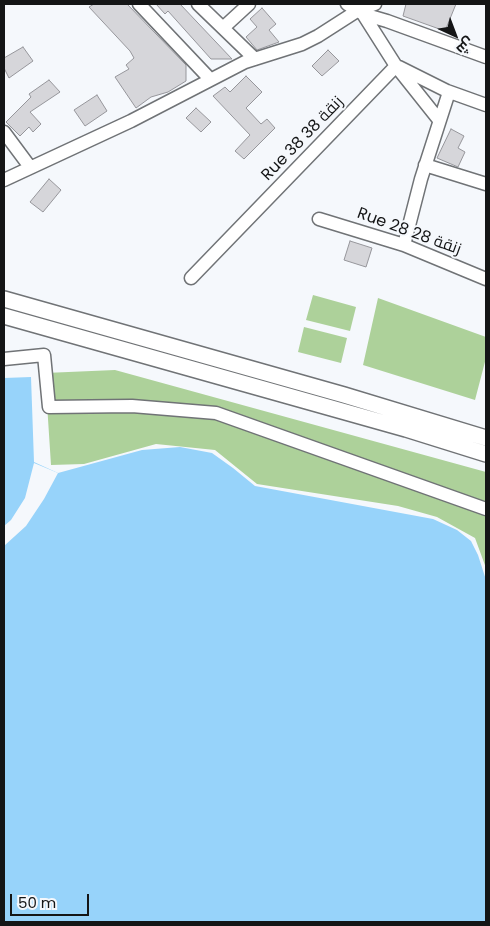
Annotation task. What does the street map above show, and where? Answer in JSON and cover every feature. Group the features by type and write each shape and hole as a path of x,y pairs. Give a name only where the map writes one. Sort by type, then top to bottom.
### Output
{"main road":[{"path":"4,299 344,395 486,438"},
{"path":"4,316 406,429 486,454"}],"street":[{"path":"140,4 210,79"},
{"path":"198,4 224,27 255,59"},
{"path":"224,27 248,4"},
{"path":"4,180 131,121 210,79 255,59 302,44 318,36 356,10 375,4"},
{"path":"356,10 486,57"},
{"path":"356,10 396,66 439,120"},
{"path":"396,66 450,92 486,105"},
{"name":"Rue 38 زنقة 38","path":"191,278 396,66"},
{"path":"404,245 425,165 450,92"},
{"path":"4,132 30,167"},
{"path":"425,165 486,184"},
{"name":"Rue 28 زنقة 28","path":"319,219 404,245 486,279"},
{"path":"4,359 44,355 50,407 132,406 216,413 486,509"}],"green space":[{"path":"313,295 356,307 350,331 306,320"},
{"path":"378,298 486,337 486,358 475,400 363,365"},
{"path":"304,327 347,338 341,363 298,352"},
{"path":"115,370 486,472 486,568 475,538 437,517 398,506 257,484 215,450 156,444 84,464 51,465 45,373"}],"water":[{"path":"31,377 34,462 58,473 142,450 180,447 212,453 255,486 433,519 457,530 471,541 478,555 486,580 486,922 4,922 4,378"}],"pier":[{"path":"34,463 58,473 26,526 4,546 4,526 11,520 25,498"}],"building":[{"path":"94,4 127,4 186,65 186,81 168,92 151,97 136,108 115,77 129,69 126,65 134,58 130,51 89,7"},
{"path":"156,4 180,4 232,59 211,59 168,11 165,14"},
{"path":"406,4 456,4 445,31 403,16"},
{"path":"262,8 276,24 269,30 279,42 257,50 246,37 257,27 250,19"},
{"path":"23,47 33,61 9,78 4,68 4,58"},
{"path":"328,50 339,61 322,76 312,66"},
{"path":"246,76 262,92 246,108 261,124 267,119 275,128 244,159 235,151 250,135 213,96 225,87 230,92"},
{"path":"49,80 60,92 30,112 41,124 33,132 29,127 20,136 6,122 31,97 29,94"},
{"path":"97,95 107,111 85,126 74,110"},
{"path":"196,108 211,122 201,132 186,118"},
{"path":"451,129 464,136 458,148 465,152 458,167 437,158"},
{"path":"49,179 61,190 43,212 30,202"},
{"path":"350,241 372,248 366,267 344,260"}]}
